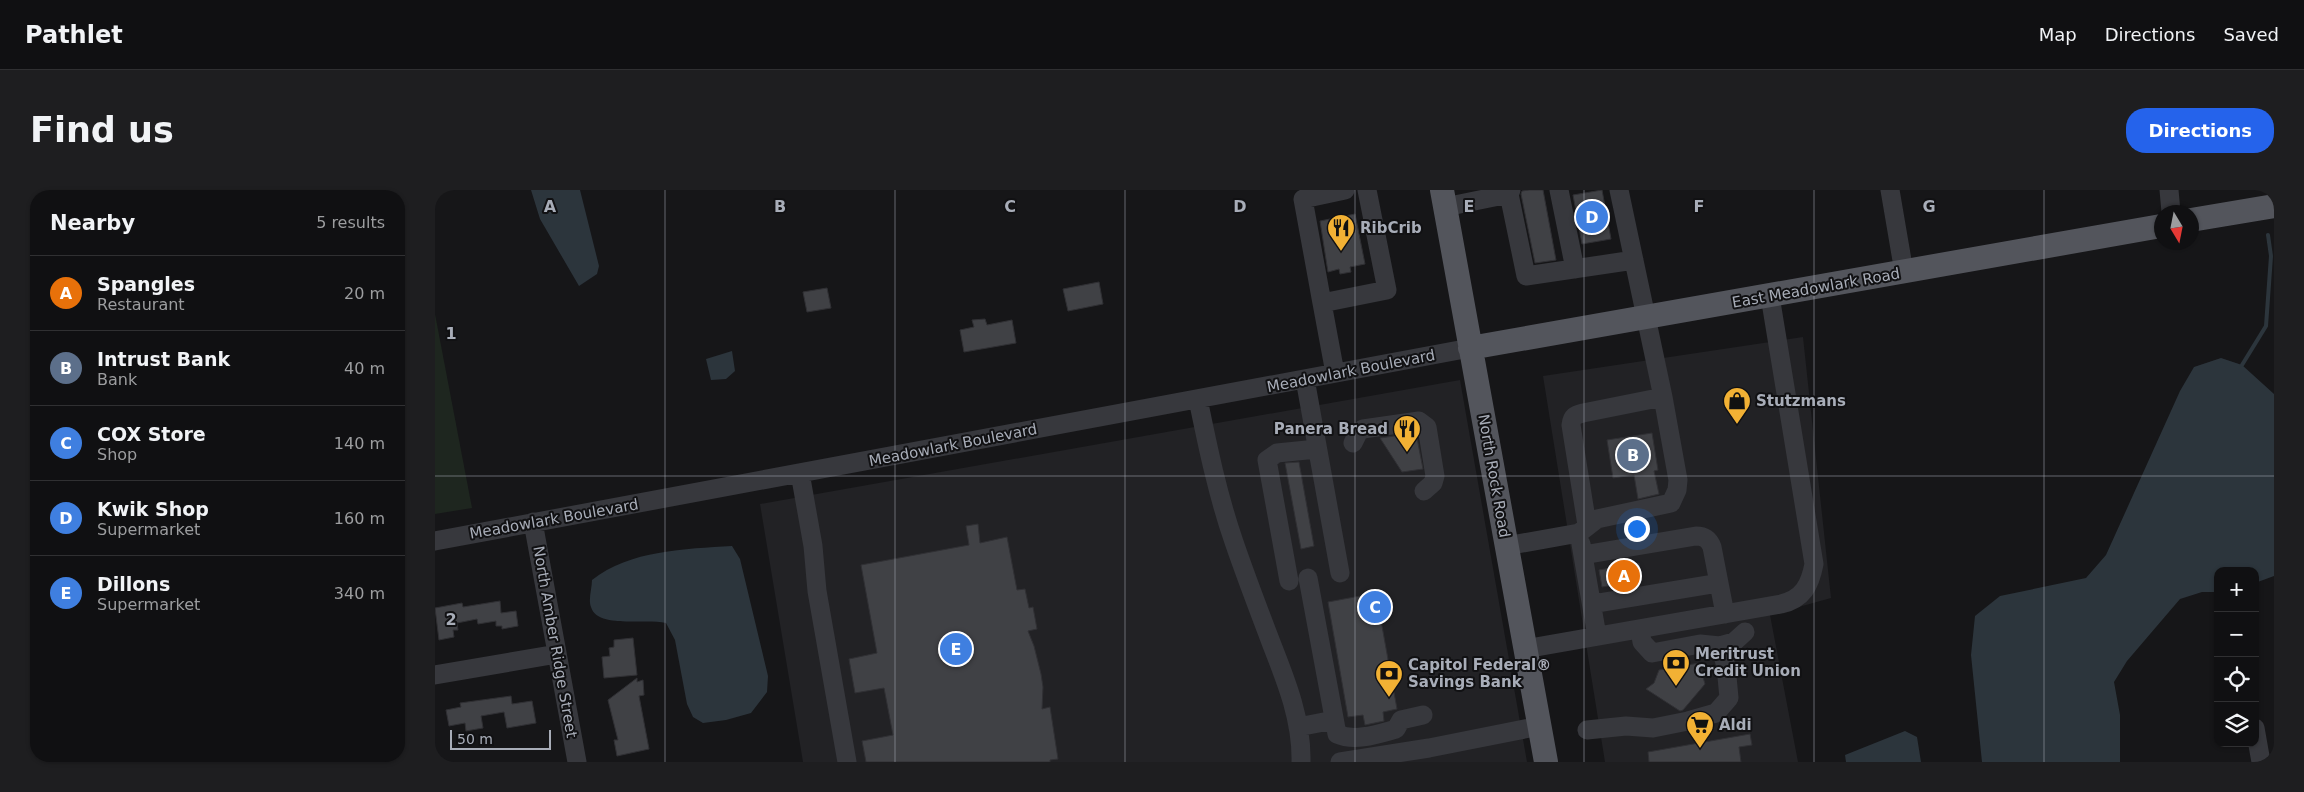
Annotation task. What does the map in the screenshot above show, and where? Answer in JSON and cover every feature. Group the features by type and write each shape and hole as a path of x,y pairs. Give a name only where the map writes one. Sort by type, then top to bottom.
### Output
{"main road":[{"name":"North Rock Road","path":"1443,198 1546,762"},
{"path":"2199,219 2274,206"},
{"name":"East Meadowlark Road","path":"1470,348 2154,227"}],"street":[{"path":"1335,373 1303,199 1345,190"},
{"path":"1322,303 1387,290 1367,190"},
{"path":"1559,190 1575,269"},
{"path":"1506,546 1583,529 1609,516 1665,506 1675,498 1677,474 1663,397 1619,190"},
{"path":"1891,190 1904,272"},
{"path":"2169,190 2170,205"},
{"path":"1443,198 1510,192 1526,276 1634,260"},
{"path":"1525,649 1791,602 1805,592 1812,578 1814,564 1770,296"},
{"name":"Meadowlark Boulevard","path":"435,541 1470,348"},
{"path":"1305,379 1340,573"},
{"path":"1597,636 1583,555 1583,529 1572,419 1575,415 1583,413 1663,397"},
{"path":"1198,399 1219,495 1234,542 1289,689 1298,727 1301,762"},
{"path":"1353,443 1358,433 1363,429 1419,422 1427,427 1435,476 1433,483 1424,491"},
{"path":"1289,581 1267,460 1277,453 1317,449"},
{"path":"800,473 813,546 817,591 847,762"},
{"name":"North Amber Ridge Street","path":"533,522 577,762"},
{"path":"1583,555 1703,536 1712,547 1725,614"},
{"path":"1308,578 1337,734 1346,738 1356,738 1396,729 1401,720 1423,716"},
{"path":"1592,604 1719,583"},
{"path":"1640,629 1642,642 1652,653 1700,644 1720,646 1734,642 1745,632"},
{"path":"1587,730 1626,726 1653,728 1716,713 1729,698 1725,666 1720,646"},
{"path":"435,675 557,654"},
{"path":"1298,727 1334,720"},
{"path":"1341,762 1431,755 1540,726"},
{"path":"2258,747 2261,762"}],"shaded area":[{"path":"531,190 580,190 599,266 597,274 579,286 540,219"},
{"path":"435,314 472,508 435,514"},
{"path":"1803,337 1831,598 1770,615 1798,762 1605,762 1543,376"},
{"path":"732,351 735,371 726,379 711,380 706,359"},
{"path":"2221,358 2242,365 2274,394 2274,576 2259,582 2259,567 2214,567 2214,592 2202,592 2180,599 2127,661 2114,682 2120,715 2120,762 1982,762 1971,655 1975,616 2000,596 2086,578 2106,555 2180,391 2194,367"},
{"path":"1460,380 1527,762 803,762 760,504"},
{"path":"732,546 740,559 768,676 767,692 751,713 726,720 703,723 693,717 687,704 675,640 666,623 612,620 595,614 590,604 592,580 623,562 641,557 677,550"},
{"path":"1905,731 1917,737 1921,762 1846,762 1845,755"}],"building":[{"path":"1543,190 1556,260 1535,263 1521,194 1522,191"},
{"path":"1602,190 1611,239 1582,244 1573,195"},
{"name":"RibCrib","path":"1355,214 1365,264 1350,267 1351,272 1340,274 1339,269 1328,272 1320,221"},
{"path":"1099,282 1103,304 1068,311 1063,289"},
{"path":"827,288 831,308 807,312 803,292"},
{"path":"985,319 987,325 1012,320 1016,343 964,352 960,330 974,327 972,320"},
{"name":"Panera Bread","path":"1416,433 1423,469 1402,472 1380,438"},
{"path":"1652,433 1658,470 1654,471 1659,494 1638,499 1634,475 1613,478 1607,440"},
{"path":"1299,462 1314,546 1301,549 1285,463"},
{"path":"978,524 980,543 1007,537 1017,590 1025,589 1029,608 1033,607 1037,629 1028,631 1041,674 1043,687 1042,709 1050,707 1058,759 1050,760 1050,762 866,762 862,741 893,735 884,688 855,693 849,659 877,653 861,565 969,545 966,526"},
{"path":"1639,563 1642,580 1602,587 1599,570"},
{"path":"1376,593 1397,709 1383,712 1384,721 1365,725 1363,715 1348,717 1328,602"},
{"path":"500,601 501,613 516,611 518,626 502,629 502,626 496,626 496,621 478,624 477,619 457,623 458,630 453,630 454,637 439,640 435,608 462,603 463,607"},
{"path":"633,638 637,675 604,678 602,657 610,656 609,648 614,647 614,640"},
{"name":"Meritrust Credit Union","path":"1699,663 1705,684 1683,710 1680,711 1646,689 1654,683 1659,670"},
{"path":"637,678 637,682 643,680 644,695 639,696 649,749 617,756 614,740 618,740 608,700"},
{"path":"511,696 512,704 532,701 536,723 507,728 504,712 481,716 483,728 466,731 465,723 449,726 446,710 461,707 460,703"},
{"name":"Aldi","path":"1750,734 1752,745 1739,747 1741,762 1649,762 1648,752"}],"waterway":[{"path":"2242,365 2266,326 2271,256 2268,235"}],"place":[{"name":"Kwik Shop","path":"1592,217"},
{"name":"RibCrib","path":"1341,252"},
{"name":"Stutzmans","path":"1737,425"},
{"name":"Panera Bread","path":"1407,453"},
{"name":"Intrust Bank","path":"1633,455"},
{"name":"Spangles","path":"1624,576"},
{"name":"COX Store","path":"1375,607"},
{"name":"Dillons","path":"956,649"},
{"name":"Meritrust Credit Union","path":"1676,687"},
{"name":"Capitol Federal® Savings Bank","path":"1389,698"},
{"name":"Aldi","path":"1700,749"}]}
